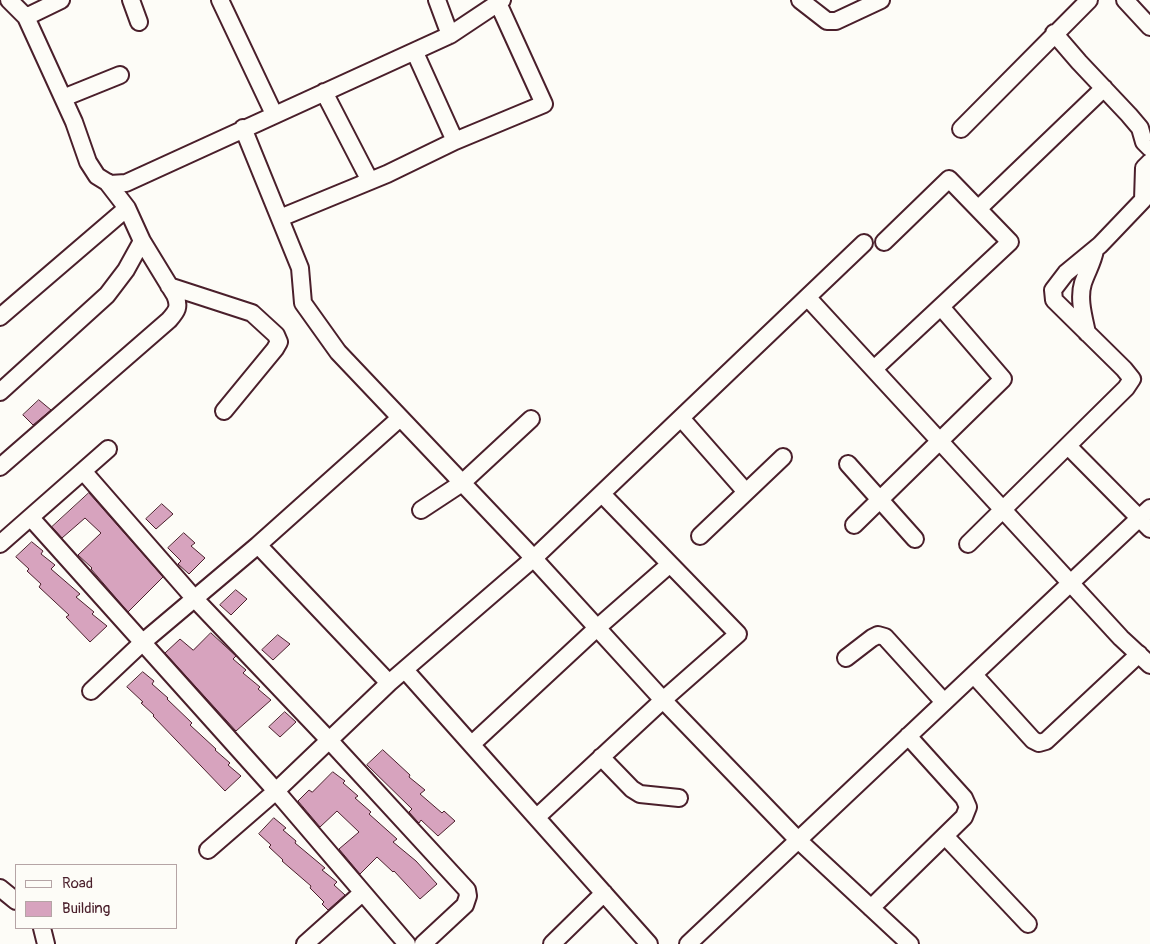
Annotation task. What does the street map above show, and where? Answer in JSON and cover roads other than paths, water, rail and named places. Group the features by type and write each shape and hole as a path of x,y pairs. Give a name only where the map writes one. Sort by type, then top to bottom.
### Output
{"street":[{"path":"9,0 26,17 74,122 88,162 97,176 110,184 126,183 413,52 450,34 500,1 544,104 454,141 370,181 280,218"},
{"path":"26,17 61,0"},
{"path":"131,0 139,22"},
{"path":"220,0 274,114"},
{"path":"437,0 450,34"},
{"path":"800,0 827,21 836,21 881,0"},
{"path":"961,129 1054,33 1089,0"},
{"path":"1125,0 1150,27"},
{"path":"1054,33 1078,62 1140,128 1144,142 1150,148"},
{"path":"413,52 417,57 454,141"},
{"path":"63,98 120,75"},
{"path":"978,209 1104,88"},
{"path":"324,92 370,181"},
{"path":"243,128 300,268 303,303 338,352 534,558 662,700 798,839 910,944"},
{"path":"968,544 1126,388 1132,379 1054,300 1053,290 1066,273 1095,250 1143,200 1144,168 1150,162"},
{"path":"874,370 1010,242 949,179 884,242"},
{"path":"0,467 176,312 178,303 169,286 142,241 127,208 107,182"},
{"path":"0,317 127,208"},
{"path":"0,392 106,295 126,270 142,241"},
{"path":"208,850 276,791 390,683 534,558 864,243"},
{"path":"1086,333 1081,302 1082,284 1094,259 1095,250"},
{"path":"169,286 252,313 276,335 279,342 275,349 224,411"},
{"path":"808,298 1120,638 1144,660 1046,741 1038,743 1033,740 974,675"},
{"path":"854,525 1003,379 940,307"},
{"path":"91,691 143,642 258,545 400,418"},
{"path":"681,418 746,492"},
{"path":"421,510 462,483 531,419"},
{"path":"688,944 1071,584 1147,519 1068,446"},
{"path":"0,544 108,448"},
{"path":"700,536 783,457"},
{"path":"848,464 915,539"},
{"path":"82,471 194,598 329,740 467,890 468,896 465,905 423,944"},
{"path":"537,817 662,700 738,634 602,494"},
{"path":"31,518 276,791 407,944"},
{"path":"258,545 390,683"},
{"path":"472,744 597,628 670,564"},
{"path":"846,658 872,638 878,635 885,637 944,702"},
{"path":"405,670 649,944"},
{"path":"871,908 964,817 968,806 964,798 908,736"},
{"path":"601,757 632,789 640,794 679,798"},
{"path":"945,836 1028,924"},
{"path":"0,888 15,899"},
{"path":"305,944 362,893"},
{"path":"552,944 604,893"},
{"path":"42,929 46,944"}]}
